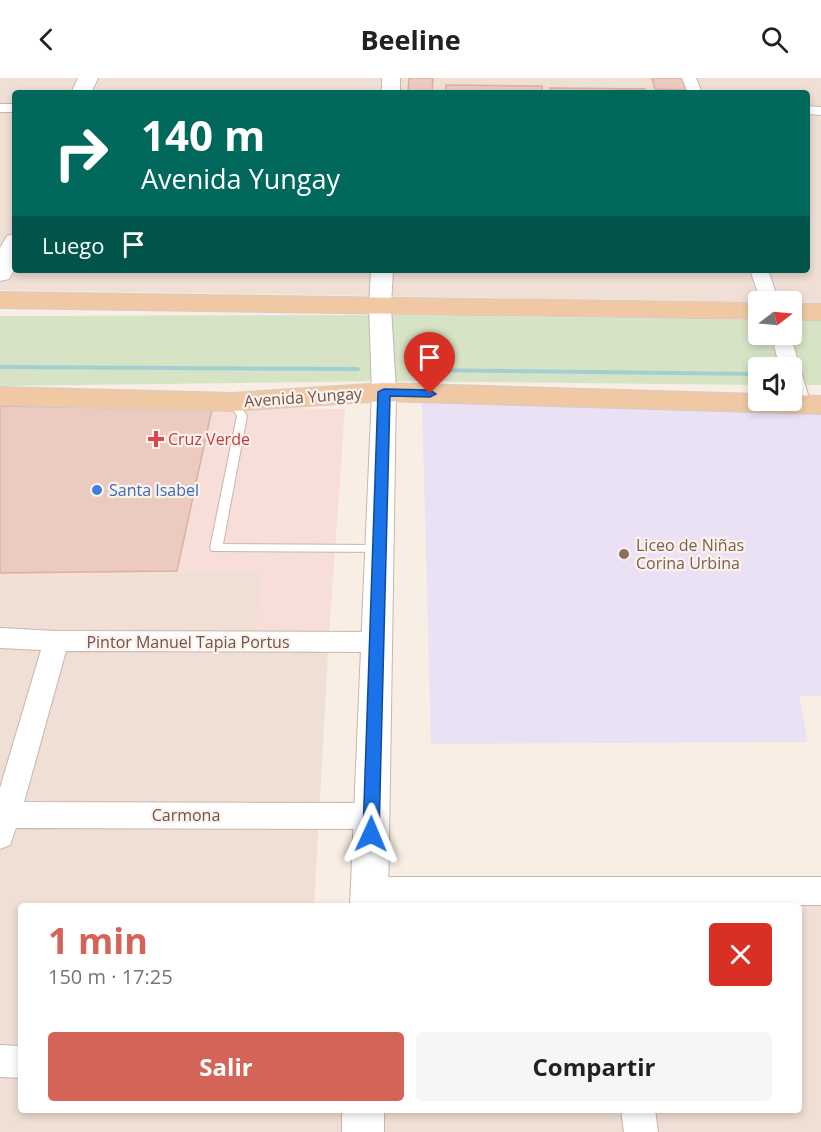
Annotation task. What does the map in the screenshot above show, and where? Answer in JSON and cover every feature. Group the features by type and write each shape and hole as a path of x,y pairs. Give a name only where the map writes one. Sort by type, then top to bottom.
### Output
{"main road":[{"path":"0,274 12,248"},
{"path":"0,300 748,311"},
{"path":"802,312 821,312"},
{"name":"Avenida Yungay","path":"0,396 233,402 384,392 811,405"}],"street":[{"path":"382,273 384,392 369,898 607,898 821,891"},
{"path":"760,273 766,291"},
{"path":"802,390 811,405"},
{"name":"Pintor Manuel Tapia Portus","path":"0,638 56,641 377,642"},
{"path":"2,822 56,641"},
{"name":"Carmona","path":"2,822 372,816"},
{"path":"0,1061 18,1062"},
{"path":"363,1113 363,1132"},
{"path":"638,1113 641,1132"}],"lane":[{"path":"233,402 242,416 216,548 379,549"}],"shaded area":[{"path":"0,78 821,78 821,303 802,303 802,291 748,291 748,302 0,290"},
{"name":"Liceo de Niñas Corina Urbina","path":"422,403 821,413 821,696 799,696 808,742 431,744"},
{"path":"0,404 345,409 329,635 254,635 263,571 0,577"},
{"path":"263,571 329,635 314,903 18,903 18,1113 802,1113 802,903 392,903 821,901 821,1132 0,1132 0,577"}],"green space":[{"path":"391,315 748,320 748,345 802,345 802,320 821,321 821,385 802,385 802,357 748,357 748,385 382,381 0,386 0,316"}],"building":[{"path":"409,78 433,78 432,90 408,90"},
{"path":"652,78 682,78 686,90 655,89"},
{"path":"446,85 542,86 542,90 446,90"},
{"path":"550,88 645,90 550,90"},
{"name":"Santa Isabel","path":"0,406 212,409 177,571 0,573"}],"waterway":[{"path":"0,367 358,369"},
{"path":"415,370 748,374"}],"place":[{"name":"Cruz Verde","path":"156,439"},
{"name":"Santa Isabel","path":"97,490"},
{"name":"Liceo de Niñas Corina Urbina","path":"624,554"}],"route":[{"path":"371,834 384,392 430,394"}]}
